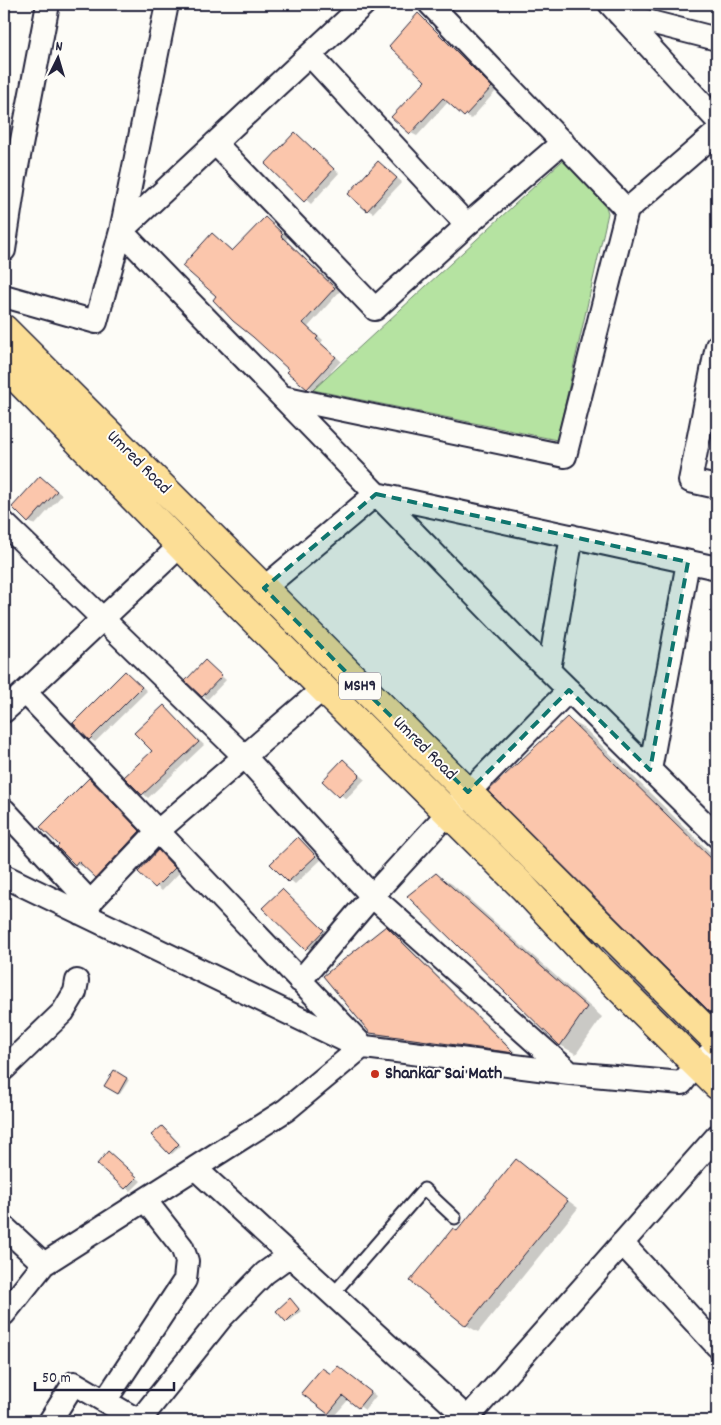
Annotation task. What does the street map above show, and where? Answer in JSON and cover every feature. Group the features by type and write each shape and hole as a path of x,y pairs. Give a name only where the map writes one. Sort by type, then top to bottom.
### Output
{"main road":[{"name":"Umred Road","path":"4,330 717,1041"},
{"path":"4,365 523,887 620,988 707,1056 717,1085"},
{"path":"620,988 642,966"}],"street":[{"path":"4,250 15,176 48,4"},
{"path":"4,296 96,322 121,231 167,4"},
{"path":"121,231 364,4"},
{"path":"430,4 627,210"},
{"path":"614,9 717,39"},
{"path":"614,9 717,120"},
{"path":"310,54 467,225"},
{"path":"282,397 565,456 627,210 717,132"},
{"path":"215,143 375,309 562,142"},
{"path":"121,231 549,670 717,836"},
{"path":"717,346 690,481 717,486"},
{"path":"264,588 376,494"},
{"path":"376,494 717,568"},
{"path":"4,522 244,756 372,896 570,1073"},
{"path":"549,670 572,536"},
{"path":"4,711 181,545"},
{"path":"650,770 688,562"},
{"path":"85,908 158,831 325,687"},
{"path":"300,981 372,896 448,813 569,690"},
{"path":"25,692 363,1046"},
{"path":"4,810 85,908"},
{"path":"4,876 85,908 357,1046 570,1073 682,1083 707,1056"},
{"path":"4,1069 63,1012 75,992 77,982"},
{"path":"4,1314 44,1264 286,1110 363,1046"},
{"path":"195,1168 333,1294 466,1420 717,1136"},
{"path":"105,1401 185,1280 187,1261 182,1247 145,1200"},
{"path":"4,1227 44,1264"},
{"path":"622,1243 717,1346"},
{"path":"50,1421 74,1382 139,1421 222,1317 265,1273 290,1255"}],"lane":[{"path":"333,1294 424,1189 455,1218"}],"highlighted area":[{"path":"376,494 688,562 650,770 569,690 468,792 345,671 264,588"}],"green space":[{"path":"563,160 605,203 608,213 557,440 313,390"}],"building":[{"path":"418,13 492,87 464,117 443,98 410,134 391,117 425,81 389,46"},
{"path":"295,132 334,169 304,202 265,164"},
{"path":"378,161 397,178 367,211 348,194"},
{"path":"265,217 283,234 281,236 335,288 303,323 318,337 316,339 336,357 307,389 287,372 289,370 233,321 213,300 216,296 182,266 212,233 232,251"},
{"path":"40,476 57,491 28,523 12,507"},
{"path":"205,660 222,676 202,697 185,681"},
{"path":"125,671 142,687 89,740 73,723"},
{"path":"164,705 199,742 142,795 124,777 152,751 134,733"},
{"path":"567,717 717,864 717,1019 488,791"},
{"path":"343,759 360,775 339,797 322,781"},
{"path":"89,778 140,831 96,878 78,861 75,865 57,847 59,845 40,827"},
{"path":"298,837 316,856 288,882 270,864"},
{"path":"158,850 175,868 155,888 138,872"},
{"path":"436,873 587,1007 560,1046 407,896"},
{"path":"282,889 324,930 305,950 262,908"},
{"path":"386,926 514,1053 370,1033 323,976"},
{"path":"114,1070 127,1078 118,1094 104,1086"},
{"path":"162,1126 179,1144 169,1154 151,1135"},
{"path":"108,1151 137,1177 125,1189 97,1164"},
{"path":"516,1159 568,1201 466,1326 410,1281 453,1228 457,1231"},
{"path":"290,1298 299,1309 286,1322 276,1311"},
{"path":"338,1366 371,1392 358,1408 343,1396 328,1414 301,1393 322,1368 331,1374"}],"place":[{"name":"Shankar Sai Math","path":"375,1074"}]}
